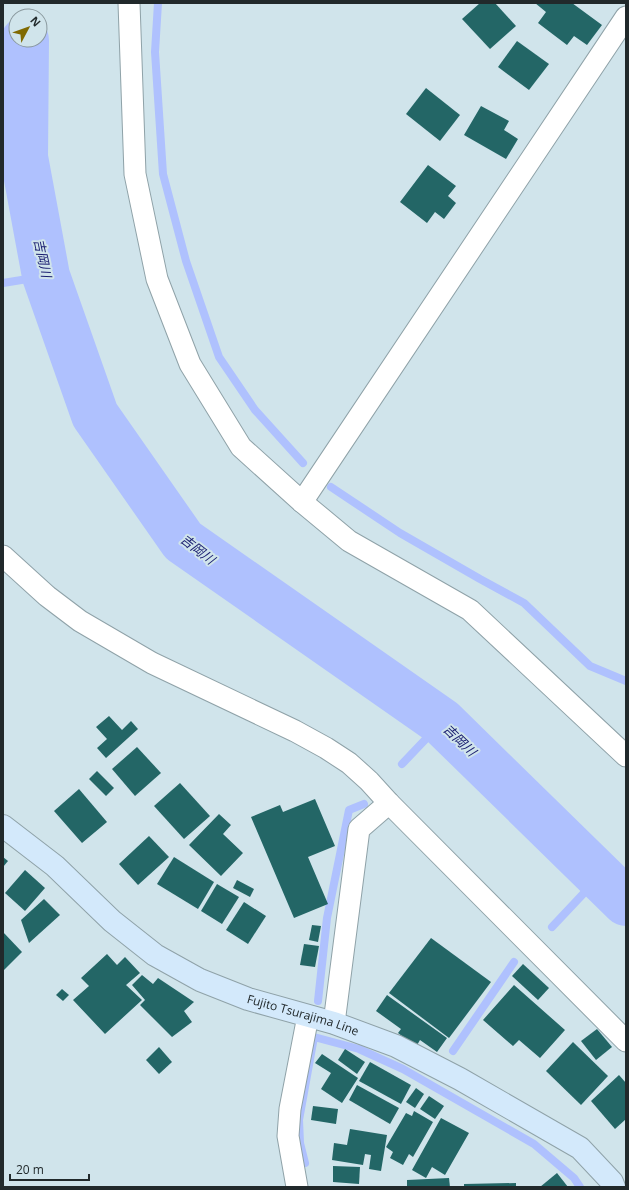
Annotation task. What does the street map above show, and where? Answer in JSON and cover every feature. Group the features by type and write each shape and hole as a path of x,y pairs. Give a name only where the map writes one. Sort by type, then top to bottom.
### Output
{"main road":[{"name":"Fujito Tsurajima Line","path":"3,826 55,866 112,921 155,955 200,980 248,999 334,1023 396,1046 428,1062 580,1148 612,1182 614,1187"}],"street":[{"path":"129,3 135,174 157,279 190,364 241,447 302,502 349,541 470,610 626,756"},
{"path":"302,502 626,17"},
{"path":"3,556 46,596 80,621 152,663 295,732 326,748 349,763 369,781 389,803 626,1041"},
{"path":"334,1023 359,829 389,803"},
{"path":"297,1187 288,1136 290,1110 308,1016"}],"building":[{"path":"480,3 495,3 516,26 490,49 462,19"},
{"path":"535,3 572,3 602,25 587,45 574,36 567,45 538,23 546,12"},
{"path":"517,41 549,64 529,90 498,67"},
{"path":"426,88 460,115 440,141 406,114"},
{"path":"481,106 509,121 504,130 518,139 506,159 464,135"},
{"path":"428,165 456,186 448,196 456,203 444,219 435,212 427,223 400,202"},
{"path":"109,716 122,730 131,721 138,729 106,758 97,748 107,739 96,727"},
{"path":"137,747 161,773 135,796 112,769"},
{"path":"97,771 114,788 106,796 89,779"},
{"path":"180,783 210,816 184,839 154,806"},
{"path":"79,789 107,822 82,843 54,811"},
{"path":"315,799 335,846 308,857 328,904 294,918 251,817 280,805 283,812"},
{"path":"219,814 231,825 223,834 243,853 221,876 189,845"},
{"path":"149,836 169,857 138,885 119,864"},
{"path":"3,857 8,861 3,867"},
{"path":"174,857 214,882 198,909 157,884"},
{"path":"25,870 45,888 25,911 5,893"},
{"path":"237,880 254,889 250,897 233,888"},
{"path":"217,884 239,897 222,924 201,911"},
{"path":"44,899 60,915 29,943 21,920"},
{"path":"244,902 266,916 248,944 226,930"},
{"path":"312,925 321,926 318,942 309,940"},
{"path":"3,932 22,952 3,971"},
{"path":"431,938 491,982 449,1038 389,993"},
{"path":"304,944 319,946 315,967 300,965"},
{"path":"107,954 117,965 125,957 140,973 126,985 142,1000 105,1034 73,1000 89,986 81,978"},
{"path":"523,964 549,988 538,1000 512,976"},
{"path":"142,975 153,984 158,978 194,1002 184,1011 192,1022 172,1037 140,1005 145,1000 132,985"},
{"path":"514,985 565,1030 540,1058 519,1040 513,1046 483,1020"},
{"path":"62,989 69,995 63,1001 56,995"},
{"path":"387,995 447,1038 437,1052 420,1040 416,1047 398,1033 401,1029 376,1011"},
{"path":"597,1029 612,1047 596,1060 581,1041"},
{"path":"573,1042 608,1076 581,1105 546,1071"},
{"path":"159,1047 172,1062 159,1074 146,1060"},
{"path":"345,1049 365,1062 357,1074 338,1060"},
{"path":"322,1054 358,1078 342,1103 321,1089 331,1073 315,1063"},
{"path":"370,1062 411,1085 401,1104 359,1081"},
{"path":"619,1075 626,1083 626,1119 615,1129 591,1101"},
{"path":"357,1085 399,1108 390,1124 349,1100"},
{"path":"416,1088 424,1094 415,1108 406,1102"},
{"path":"429,1096 444,1106 435,1119 420,1109"},
{"path":"313,1106 338,1109 336,1124 311,1120"},
{"path":"414,1111 433,1122 413,1157 409,1154 403,1165 390,1158 393,1152 386,1147 406,1113 412,1116"},
{"path":"441,1118 469,1133 445,1175 432,1167 426,1178 412,1170"},
{"path":"350,1129 387,1135 381,1171 369,1169 371,1155 365,1154 363,1165 332,1160 334,1143 347,1145"},
{"path":"333,1166 360,1167 359,1184 333,1182"},
{"path":"557,1173 568,1187 540,1187"},
{"path":"449,1178 450,1187 407,1187 407,1180"},
{"path":"516,1183 516,1187 464,1187 464,1184"}],"waterway":[{"path":"158,3 155,52 163,174 186,261 219,357 255,410 303,463"},
{"name":"吉岡川","path":"25,48 24,157 46,276 95,415 183,541 442,722 626,902"},
{"path":"3,283 46,276"},
{"path":"331,487 400,533 524,603 590,666 626,681"},
{"path":"402,764 442,722"},
{"path":"318,1001 327,918 349,810 364,804"},
{"path":"552,927 600,876"},
{"path":"453,1051 514,962"},
{"path":"305,1163 300,1143 299,1120 314,1037 359,1049 403,1069 534,1144 574,1178 580,1187"}]}
